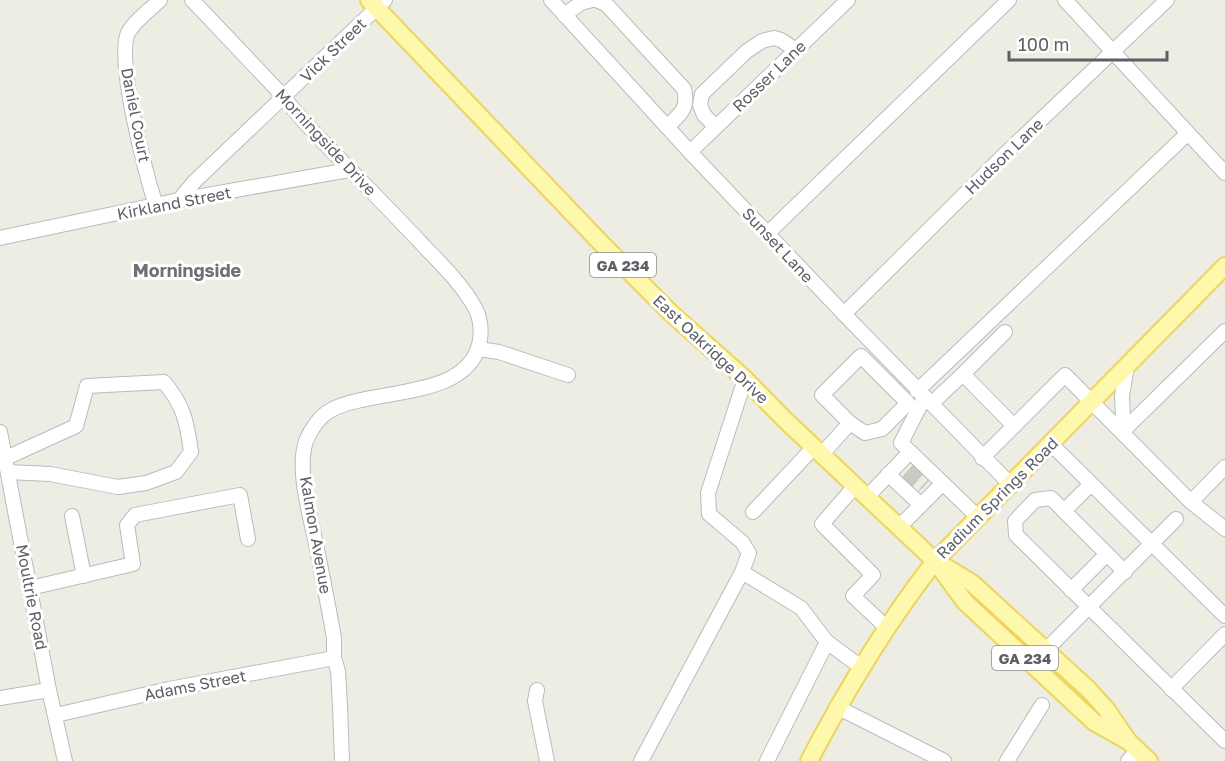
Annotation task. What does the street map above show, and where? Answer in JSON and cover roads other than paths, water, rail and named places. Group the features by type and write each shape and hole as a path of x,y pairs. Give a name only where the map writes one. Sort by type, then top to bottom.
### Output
{"main road":[{"name":"East Oakridge Drive","path":"377,3 598,240 672,314 745,379 784,419 935,561 965,602 1094,722 1136,753"},
{"name":"Radium Springs Road","path":"809,761 837,708 886,627 935,561 1225,266"},
{"name":"East Oakridge Drive","path":"935,561 972,583 1088,689 1107,710 1136,753"}],"street":[{"name":"Daniel Court","path":"156,205 133,111 125,67 125,48 128,33 160,0"},
{"name":"Morningside Drive","path":"192,0 349,170 443,266 474,306 478,315 481,328 478,349"},
{"name":"Sunset Lane","path":"551,0 690,152 982,458 1011,485"},
{"path":"564,15 580,3 594,0 606,4 684,89 687,100 683,109 667,127"},
{"name":"Rosser Lane","path":"690,152 848,0"},
{"path":"768,233 1009,0"},
{"path":"1065,0 1225,173"},
{"name":"Hudson Lane","path":"844,314 1004,154 1167,0"},
{"name":"Vick Street","path":"178,200 377,3"},
{"path":"716,127 704,115 700,105 702,94 747,51 762,41 774,38 782,40 796,50"},
{"path":"979,518 929,492 901,467 901,443 921,394 1187,134"},
{"name":"Kirkland Street","path":"0,238 178,200 349,170"},
{"path":"1121,431 1225,331"},
{"path":"900,395 921,394 963,374 1005,332"},
{"path":"478,349 499,352 568,375"},
{"name":"Kalmon Avenue","path":"342,761 338,671 334,658 334,638 306,492 303,455 309,436 319,420 332,409 356,400 430,386 452,378 470,362 478,349"},
{"path":"861,356 908,403 882,429 865,433 850,423 822,395 861,356"},
{"path":"1121,431 1124,419 1122,396 1127,366"},
{"path":"963,374 1014,426"},
{"path":"982,458 1065,375 1191,502 1225,529"},
{"path":"641,761 742,572 749,553 742,542 710,514 708,494 745,379"},
{"path":"164,382 178,399 187,425 191,452 176,472 146,483 118,487 50,474 4,459 76,426 87,386 164,382"},
{"path":"753,512 850,423"},
{"name":"Moultrie Road","path":"0,432 49,690 65,761"},
{"path":"1051,444 1225,616"},
{"path":"886,627 853,596 873,575 822,524 861,491 901,467"},
{"path":"901,467 929,492"},
{"path":"1191,502 1225,467"},
{"path":"1064,510 1091,484"},
{"path":"899,527 929,492"},
{"path":"30,588 133,564 127,525 135,515 240,495 248,539"},
{"path":"1125,572 1051,498 1035,500 1015,521 1016,535 1225,741"},
{"path":"72,516 84,576"},
{"path":"1045,651 1176,519"},
{"path":"1071,590 1107,554"},
{"path":"742,572 801,608 828,642 861,667"},
{"path":"1172,689 1225,634"},
{"path":"767,761 828,642"},
{"name":"Adams Street","path":"56,715 170,689 334,658"},
{"path":"0,699 49,690"},
{"path":"537,690 535,700 547,761"},
{"path":"1007,761 1042,705"},
{"path":"837,708 944,761"}],"tunnel":[{"path":"909,469 926,484"},
{"path":"903,476 919,491"}],"district":[{"name":"Morningside","path":"187,270"}]}
